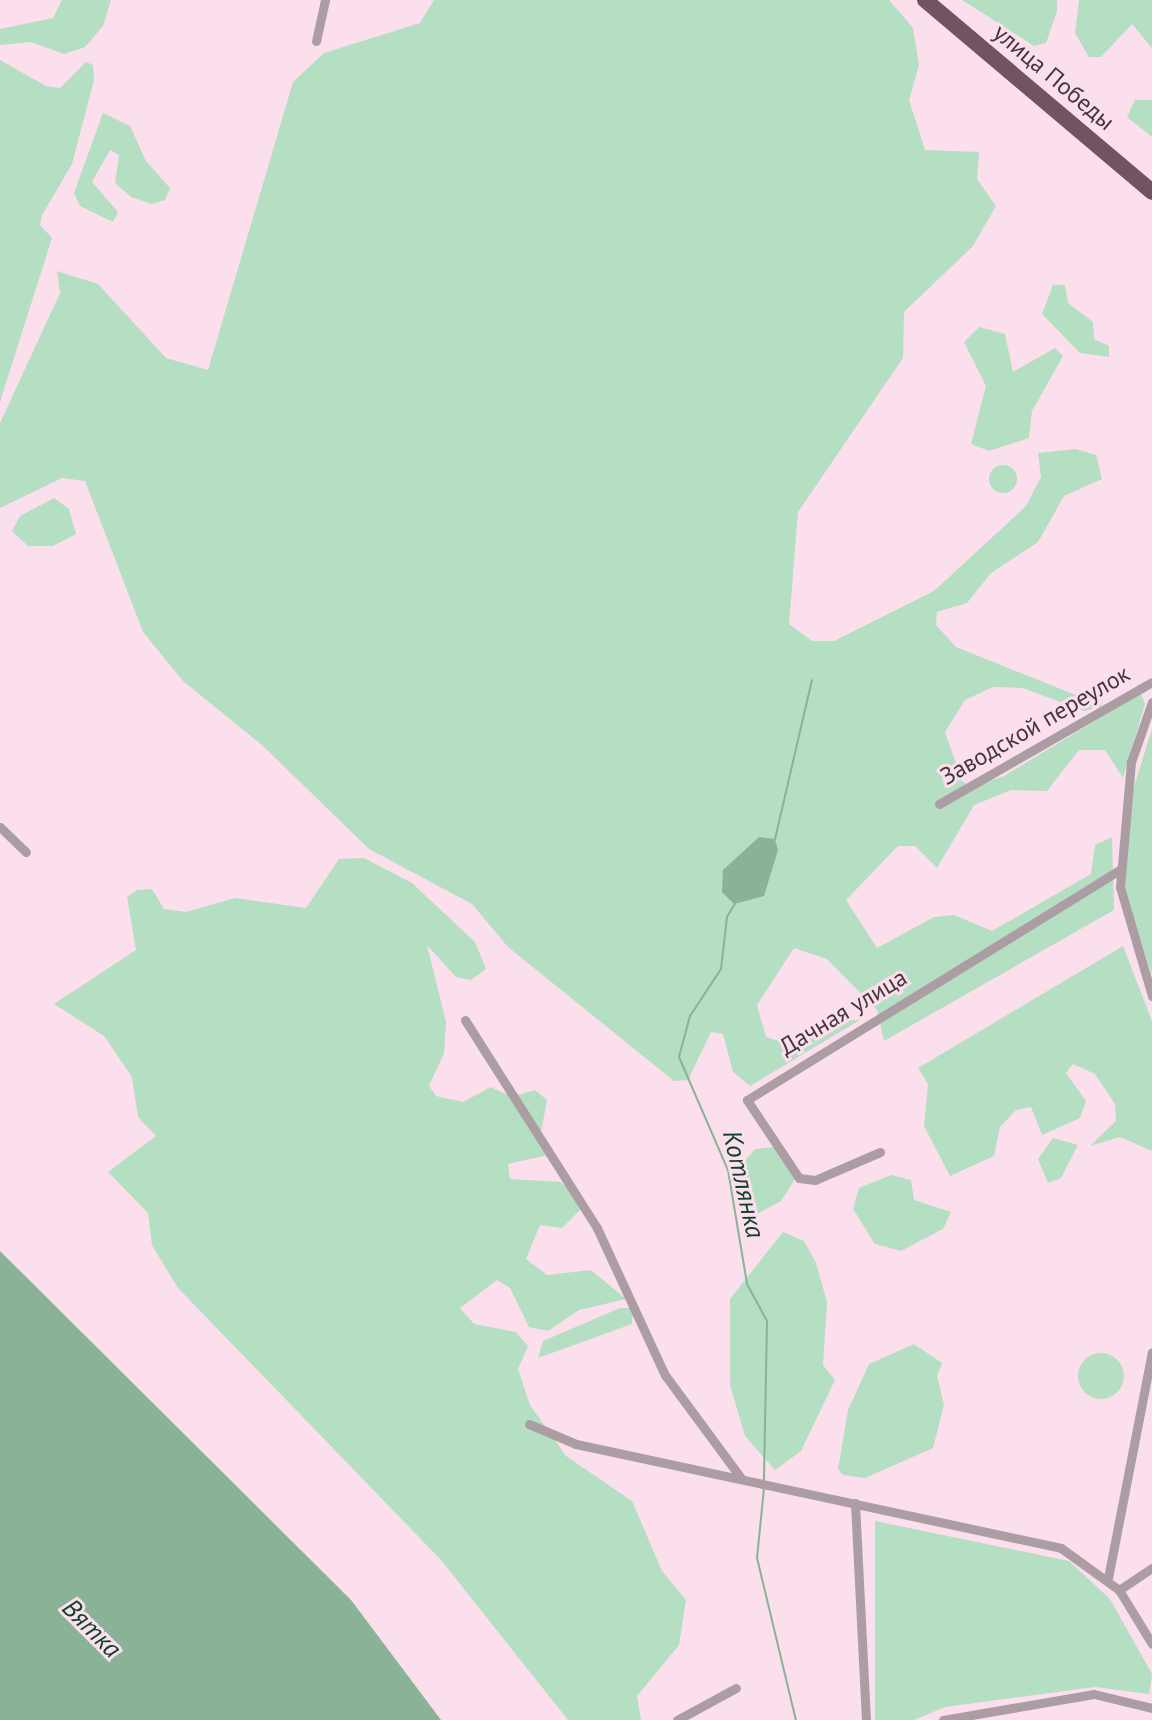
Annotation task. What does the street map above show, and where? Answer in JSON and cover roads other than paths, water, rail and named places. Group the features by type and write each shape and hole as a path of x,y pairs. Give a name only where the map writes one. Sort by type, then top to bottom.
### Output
{"highway":[{"name":"улица Победы","path":"925,0 1152,192"}],"street":[{"path":"316,41 325,0"},
{"name":"Заводской переулок","path":"939,804 1152,682"},
{"path":"1152,702 1131,762 1120,870 1124,913 1152,996"},
{"path":"0,827 26,852"},
{"name":"Дачная улица","path":"880,1152 815,1180 799,1178 747,1100 1120,870"},
{"path":"465,1020 597,1228 665,1375 741,1478"},
{"path":"1108,1578 1152,1352"},
{"path":"529,1424 576,1444 1061,1548 1108,1578 1119,1590 1152,1644"},
{"path":"855,1503 866,1720"},
{"path":"1119,1590 1152,1568"},
{"path":"677,1720 736,1688"},
{"path":"943,1720 1094,1694 1152,1708"}],"water":[{"path":"759,837 775,839 778,850 764,896 734,904 722,892 723,870"},
{"name":"Вятка","path":"0,1251 351,1600 441,1720 0,1720"}],"waterway":[{"name":"Котлянка","path":"775,839 812,680"},
{"name":"Котлянка","path":"736,902 727,917 721,969 690,1016 679,1057 728,1170 747,1284 767,1321 764,1481"},
{"name":"Котлянка","path":"764,1488 757,1558 796,1720"}]}
